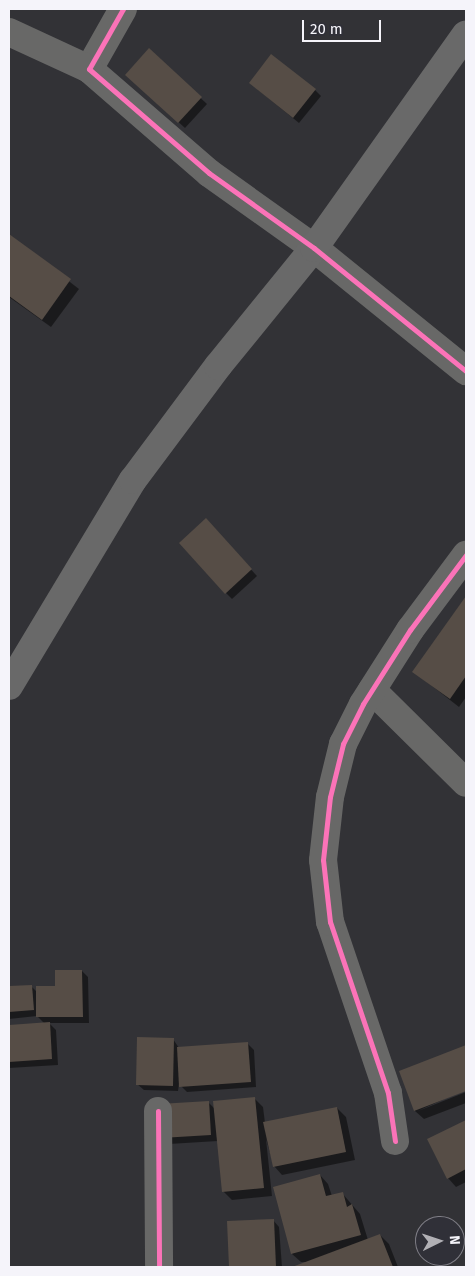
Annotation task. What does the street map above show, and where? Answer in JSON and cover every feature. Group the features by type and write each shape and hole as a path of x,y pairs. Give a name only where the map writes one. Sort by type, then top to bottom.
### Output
{"main road":[{"path":"9,686 133,480 218,366 314,248 466,34"}],"street":[{"path":"89,69 123,9"},
{"path":"9,32 89,69 209,173 314,248 466,371"},
{"path":"395,1141 388,1093 330,922 323,860 330,797 343,744 372,690 410,630 466,555"},
{"path":"372,690 466,783"},
{"path":"158,1111 159,1267"}],"building":[{"path":"149,48 202,97 178,123 125,75"},
{"path":"271,54 316,89 293,118 249,83"},
{"path":"9,234 71,279 42,320 9,296"},
{"path":"206,518 252,569 225,594 179,543"},
{"path":"466,596 466,676 450,699 412,672"},
{"path":"55,970 82,970 83,1017 36,1017 36,986 55,986"},
{"path":"32,985 34,1010 9,1012 9,986"},
{"path":"50,1022 52,1059 9,1062 9,1025"},
{"path":"137,1037 174,1038 173,1086 136,1085"},
{"path":"248,1042 251,1082 179,1087 177,1047"},
{"path":"466,1045 466,1091 414,1111 399,1071"},
{"path":"255,1097 264,1188 222,1192 213,1101"},
{"path":"209,1101 211,1135 161,1138 159,1104"},
{"path":"337,1107 346,1152 273,1167 263,1122"},
{"path":"466,1120 466,1169 447,1179 427,1139"},
{"path":"320,1174 326,1196 343,1192 347,1207 352,1204 361,1235 291,1254 273,1187"},
{"path":"274,1219 276,1267 229,1267 227,1221"},
{"path":"380,1234 393,1267 292,1267"}],"cycle path":[{"path":"123,9 89,69 209,173 314,248 466,371"},
{"path":"395,1141 388,1093 330,922 323,860 330,797 343,744 363,704 410,630 466,555"},
{"path":"158,1111 159,1267"}]}
